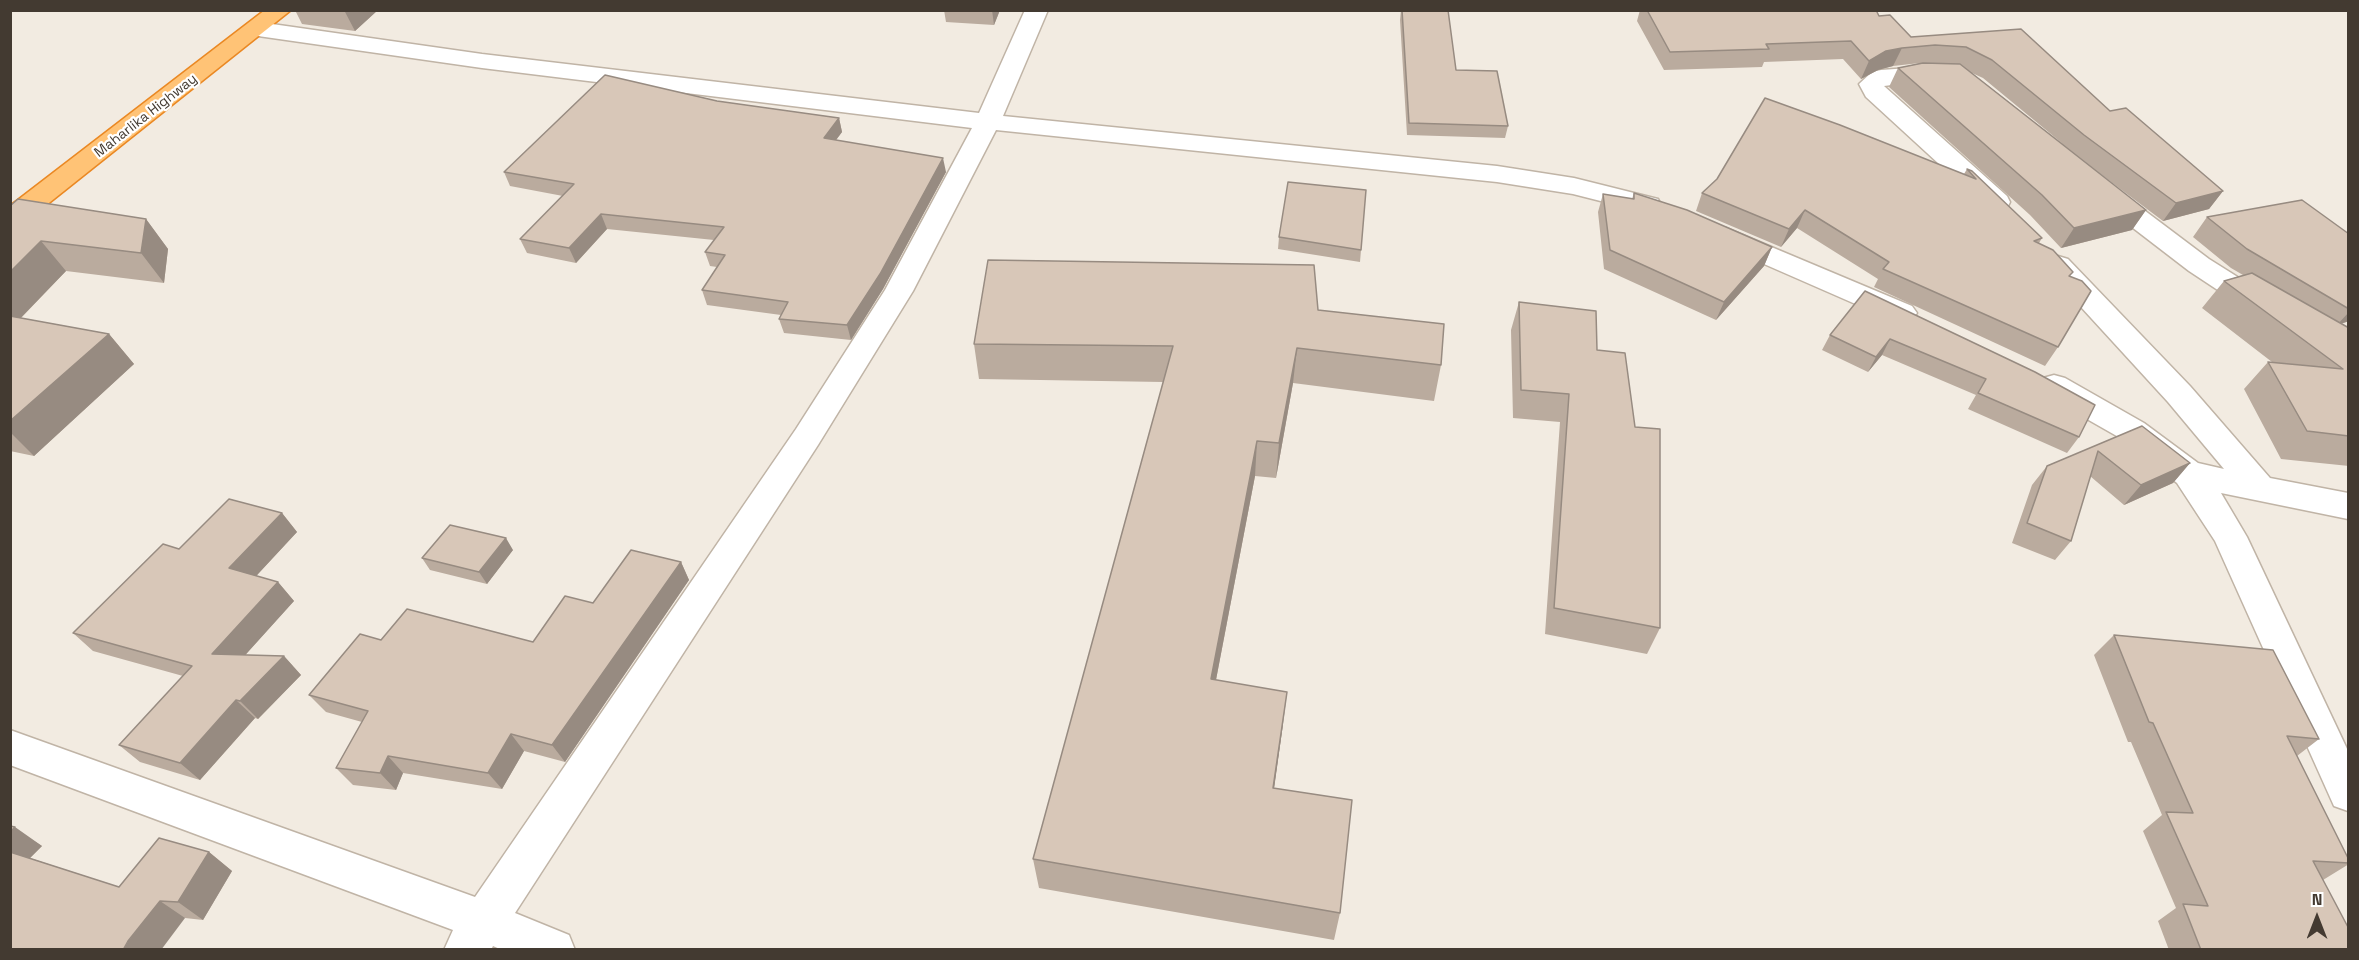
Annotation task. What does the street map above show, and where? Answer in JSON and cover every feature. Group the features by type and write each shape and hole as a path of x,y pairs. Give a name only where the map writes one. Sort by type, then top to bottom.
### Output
{"highway":[{"name":"Maharlika Highway","path":"10,220 280,10"}],"street":[{"path":"475,935 807,437 899,291 987,122 1036,10"},
{"path":"258,29 494,63 987,122 1497,174 1574,186 1646,205 1673,215"},
{"path":"1959,76 1942,72 1881,78 1870,84 1875,92 2018,223"},
{"path":"2088,180 2199,265 2281,316"},
{"path":"1702,226 1919,321"},
{"path":"2042,247 2179,394 2260,489"},
{"path":"2036,376 2133,431 2189,474 2230,537 2349,793"},
{"path":"2189,474 2349,506"},
{"path":"10,747 475,935 554,950"}],"building":[{"path":"1402,10 1448,10 1456,70 1497,71 1508,126 1409,123"},
{"path":"1647,10 1876,10 1879,16 1890,15 1911,37 2021,29 2110,111 2126,108 2223,191 2176,203 2084,135 1992,60 1966,47 1935,45 1902,48 1886,51 1869,61 1851,41 1766,44 1769,49 1670,52"},
{"path":"1923,63 1960,64 2146,210 2074,228 2042,195 1898,68"},
{"path":"605,75 717,101 839,118 824,138 943,158 880,274 847,325 779,319 788,302 702,290 725,255 705,252 724,227 601,214 569,248 520,239 574,184 504,172"},
{"path":"1765,98 1976,179 1967,169 1972,171 2042,238 2034,241 2053,250 2073,272 2069,276 2082,281 2091,291 2058,347 1883,269 1889,262 1805,210 1789,229 1702,193 1717,179"},
{"path":"1288,182 1366,190 1361,250 1279,237"},
{"path":"1634,193 1687,210 1772,247 1724,302 1610,250 1603,194 1634,199"},
{"path":"18,199 146,219 141,253 41,241 10,272 10,206"},
{"path":"2302,200 2349,234 2349,309 2247,249 2207,217"},
{"path":"988,260 1314,265 1318,310 1444,324 1441,365 1297,348 1279,443 1257,441 1211,679 1287,692 1273,788 1352,800 1340,913 1033,859 1173,346 974,344"},
{"path":"2252,273 2349,328 2349,436 2307,431 2268,362 2343,369 2224,281"},
{"path":"1865,291 2035,372 2095,405 2079,437 1978,393 1986,379 1890,339 1876,357 1830,335"},
{"path":"1519,302 1596,311 1597,350 1625,353 1635,427 1660,429 1660,628 1554,608 1569,394 1521,390"},
{"path":"10,316 109,334 10,421"},
{"path":"2142,426 2190,463 2141,485 2098,451 2071,541 2027,523 2047,466"},
{"path":"229,499 282,513 229,568 278,582 212,654 284,656 240,701 236,700 180,763 119,745 192,666 73,633 163,544 179,549"},
{"path":"450,525 506,538 479,572 422,558"},
{"path":"631,550 681,562 552,745 511,734 488,773 388,756 380,773 336,768 368,711 309,695 360,634 381,640 407,609 533,642 565,596 593,603"},
{"path":"2114,635 2273,650 2319,739 2287,736 2349,860 2349,863 2313,861 2349,929 2349,950 2201,950 2183,904 2208,906 2166,812 2193,813 2153,723 2149,722"},
{"path":"159,838 209,852 178,902 160,901 123,950 10,950 10,852 119,887"}]}
